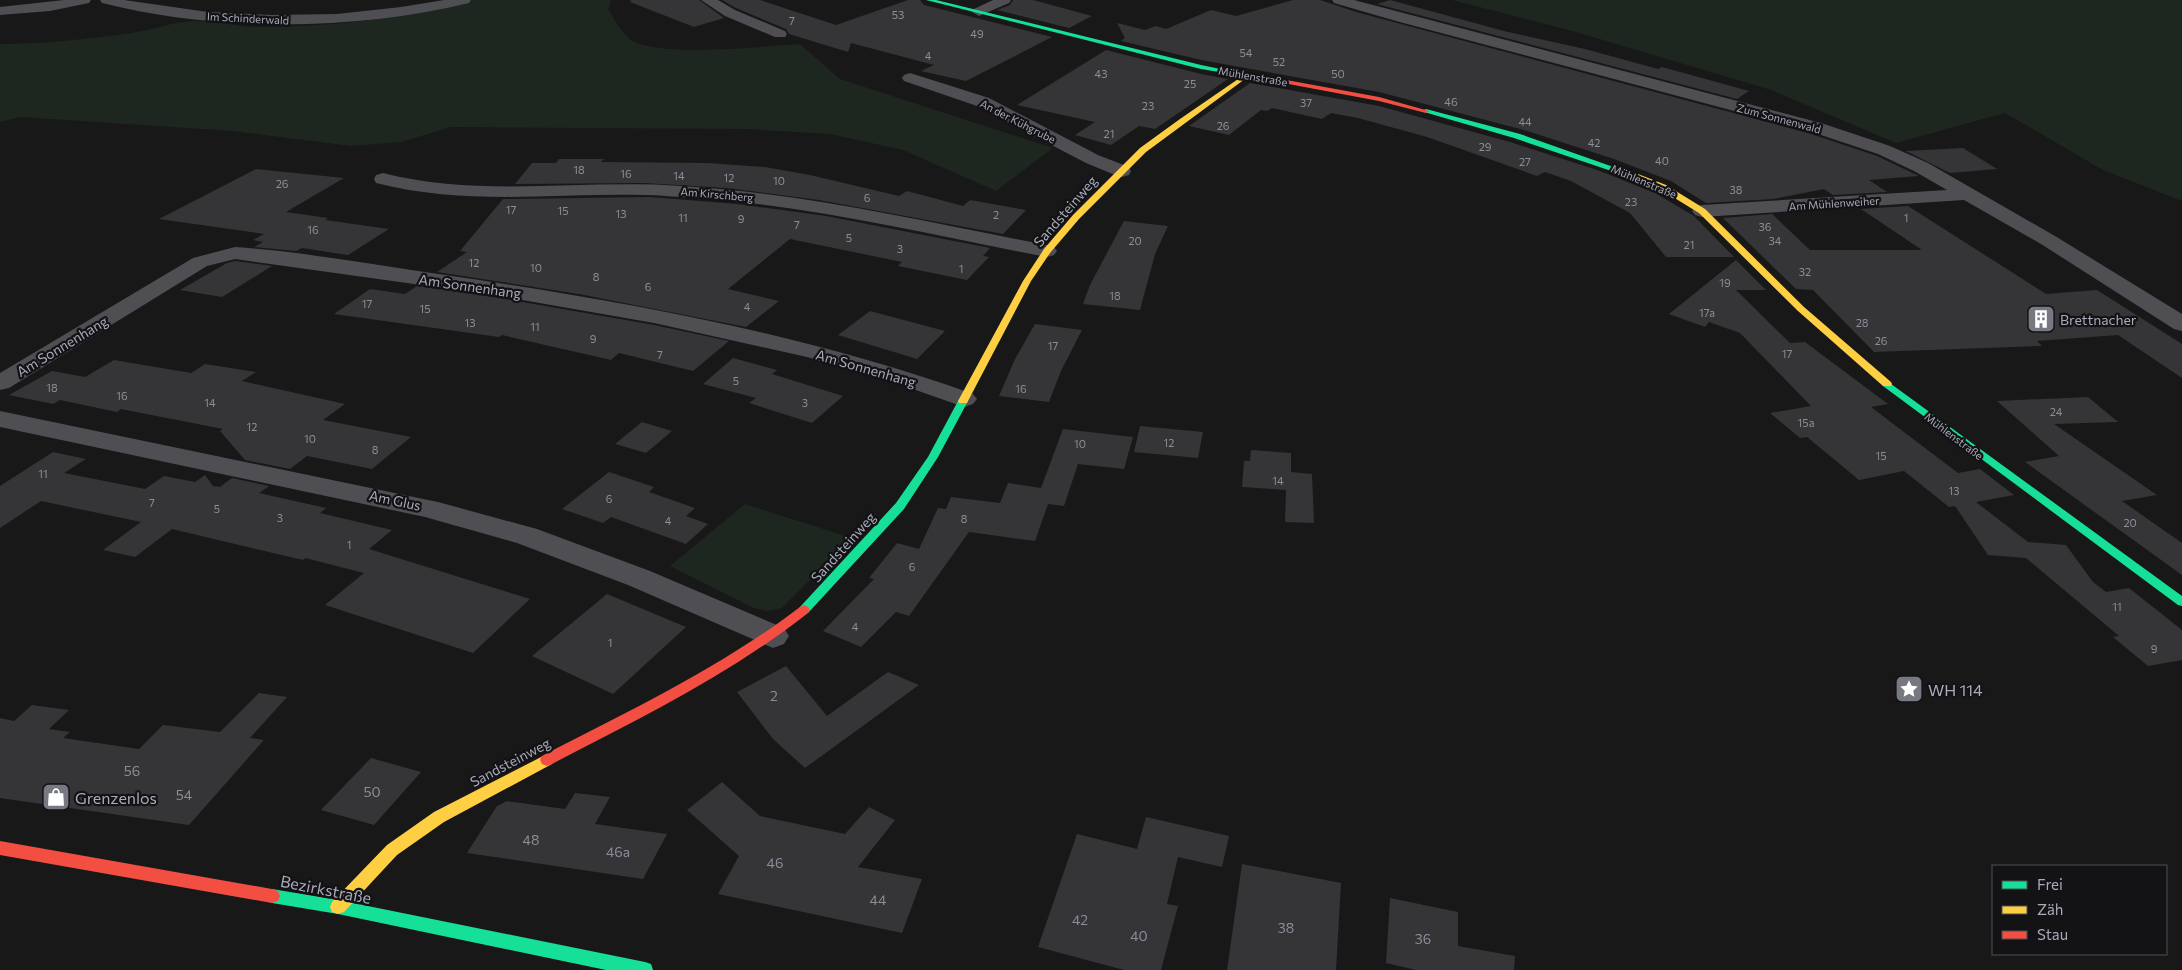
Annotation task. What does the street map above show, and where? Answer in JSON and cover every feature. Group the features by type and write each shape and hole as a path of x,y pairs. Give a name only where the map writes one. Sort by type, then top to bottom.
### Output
{"street":[{"path":"0,11 50,7 84,0"},
{"name":"Im Schinderwald","path":"107,0 256,20 318,20 390,13 464,0"},
{"path":"708,0 730,13 780,34"},
{"name":"Mühlenstraße","path":"929,0 1156,56 1246,76 1379,99 1517,136 1638,176 1685,199 1702,211 1801,309 1891,388 2182,602"},
{"path":"980,12 1004,0"},
{"name":"Zum Sonnenwald","path":"1339,0 1411,21 1842,135 1902,157 2048,240 2182,324"},
{"path":"318,20 329,6"},
{"name":"Sandsteinweg","path":"338,907 392,850 439,817 722,668 773,636 812,604 900,506 933,457 1027,281 1047,251 1076,217 1144,150 1182,120 1246,76"},
{"name":"An der Kühgrube","path":"910,78 983,102 1092,159 1122,170"},
{"name":"Am Kirschberg","path":"383,179 410,186 479,192 590,188 644,189 740,195 834,210 1047,251"},
{"name":"Am Mühlenweiher","path":"1702,211 1966,194"},
{"name":"Am Sonnenhang","path":"0,383 200,262 235,253 512,291 689,324 800,349 884,372 964,399"},
{"name":"Am Glus","path":"0,419 428,508 527,536 639,578 773,636"},
{"name":"Bezirkstraße","path":"0,848 338,907 645,970"}],"shaded area":[{"path":"473,0 611,0 608,9 627,37 645,45 665,48 688,50 800,44 840,79 1053,148 996,191 903,150 830,134 745,129 451,127 401,142 351,146 233,131 20,117 0,122 0,44 50,42 140,32 187,21 260,27 341,23 421,12"},
{"path":"1452,0 2182,0 2182,201 2103,170 2005,113 1896,143 1771,90 1576,32"},
{"path":"745,504 852,538 782,608 766,611 754,608 670,566"}],"building":[{"path":"631,0 699,0 724,18 694,27 630,2"},
{"path":"722,0 760,0 836,25 908,0 920,0 924,5 1052,37 966,81 921,71 934,65 851,43 848,52 789,34 786,29 736,8"},
{"path":"1013,0 1033,0 1092,16 1069,28 997,10 1010,5"},
{"path":"1293,0 1320,0 1356,12 1808,133 1877,156 1919,176 1869,180 1887,192 1833,195 1824,189 1773,199 1706,203 1671,181 1614,159 1524,130 1379,92 1201,60 1121,41 1125,38 1117,23 1145,30 1156,26 1166,29 1211,10 1236,16"},
{"path":"1390,0 1504,31 1585,49 1658,69 1662,67 1749,91 1737,99 1377,4"},
{"path":"1106,50 1228,79 1155,129 1139,126 1111,145 1075,135 1095,122 1017,105"},
{"path":"1250,83 1379,106 1510,142 1600,171 1655,193 1694,216 1734,257 1666,257 1630,213 1571,181 1545,172 1537,176 1427,137 1358,118 1331,113 1322,119 1272,108 1267,111 1261,110 1229,135 1189,126"},
{"path":"1963,148 1997,169 1950,173 1906,151"},
{"path":"559,159 604,159 601,162 708,163 765,167 810,175 899,196 907,191 963,206 970,200 1026,210 1003,234 819,200 727,188 644,183 515,184 532,163 556,163"},
{"path":"256,169 344,178 286,212 328,218 325,220 389,229 348,255 302,248 296,251 254,247 263,242 253,240 264,234 159,219"},
{"path":"650,197 737,204 826,216 990,248 983,256 989,257 967,280 898,266 902,262 790,239 728,289 779,301 746,327 579,294 437,272 467,252 460,251 503,199"},
{"path":"1908,206 2046,294 2097,290 2182,344 2182,378 2118,335 2037,341 2042,346 1874,352 1813,290 1796,289 1723,218 1772,214 1810,250 1922,250 1861,209"},
{"path":"1124,221 1168,226 1155,254 1140,310 1083,304 1090,285"},
{"path":"1736,260 1766,290 1736,290 1790,343 1805,342 1888,404 1871,407 1958,473 1980,469 2014,495 1976,502 2028,542 2066,545 2093,582 2106,592 2129,588 2182,630 2182,660 2148,666 2113,637 2119,636 2026,558 1988,555 1955,506 1949,507 1904,471 1859,480 1807,437 1800,438 1770,413 1811,406 1740,333 1709,322 1705,327 1669,314"},
{"path":"235,261 272,266 222,297 180,290 227,263"},
{"path":"417,286 654,325 729,341 693,371 619,353 611,360 502,335 499,337 334,314 370,289 405,294"},
{"path":"870,311 945,331 917,359 838,335"},
{"path":"1035,324 1082,330 1061,371 1049,402 999,396 1015,359"},
{"path":"733,358 777,370 772,374 843,396 812,423 749,403 756,398 703,384"},
{"path":"114,360 191,373 205,364 256,372 242,381 345,404 323,420 411,437 372,469 307,456 290,469 245,460 220,431 223,429 121,409 117,412 60,400 53,404 9,395 52,371 85,377"},
{"path":"2088,397 2118,422 2054,424 2157,495 2122,501 2182,543 2182,575 2025,462 2059,456 1997,401"},
{"path":"642,422 672,431 646,453 615,444"},
{"path":"1140,426 1203,432 1198,458 1134,452"},
{"path":"1063,429 1133,437 1124,469 1078,464 1064,506 1048,504 1035,541 969,532 909,616 896,612 861,647 823,631 874,579 869,578 897,543 919,549 938,508 946,509 951,497 1000,503 1008,483 1041,488"},
{"path":"1251,450 1291,453 1291,472 1312,474 1314,523 1285,522 1286,490 1242,487 1244,461 1250,461"},
{"path":"53,452 86,459 64,473 145,489 164,476 195,482 205,475 213,486 220,487 232,478 269,486 259,493 326,508 320,513 392,530 369,549 530,599 473,653 325,605 364,573 172,529 135,557 103,550 141,522 41,501 0,528 0,486"},
{"path":"609,472 654,487 649,492 695,508 686,516 708,524 686,544 611,517 603,523 562,509"},
{"path":"607,594 686,627 613,694 532,656"},
{"path":"786,666 827,716 888,672 919,685 805,768 773,739 737,692"},
{"path":"259,693 287,697 250,738 264,740 189,825 0,798 0,718 14,721 32,705 69,710 49,729 70,732 63,738 139,749 163,725 220,732"},
{"path":"371,758 421,772 374,825 321,810"},
{"path":"722,782 760,816 845,834 869,807 895,820 858,867 922,879 902,933 718,894 739,856 687,810"},
{"path":"575,793 610,797 595,824 667,834 643,879 467,853 497,806 507,801 565,809"},
{"path":"1146,817 1229,836 1222,867 1178,857 1167,904 1178,906 1161,970 1124,970 1038,947 1077,834 1137,849"},
{"path":"1242,864 1341,883 1336,970 1227,970"},
{"path":"1390,898 1458,912 1458,946 1515,956 1514,970 1416,970 1386,963"}],"traffic: fast":[{"path":"929,0 1201,67 1237,73"},
{"path":"1426,111 1517,136 1635,176"},
{"path":"1887,384 2182,602"},
{"path":"804,610 900,506 933,457 963,401"},
{"path":"272,896 338,907 645,970"}],"traffic: slow":[{"path":"963,401 1027,281 1047,251 1076,217 1143,150 1182,120 1246,76"},
{"path":"1635,176 1663,187 1702,211 1801,309 1887,384"},
{"path":"338,907 392,850 439,817 547,760"}],"traffic: jam":[{"path":"1237,73 1379,99 1426,111"},
{"path":"547,760 647,709 712,673 775,633 804,610"},
{"path":"0,848 272,896"}],"place":[{"name":"Brettnacher","path":"2041,319"},
{"name":"WH 114","path":"1909,689"},
{"name":"Grenzenlos","path":"56,797"}]}
